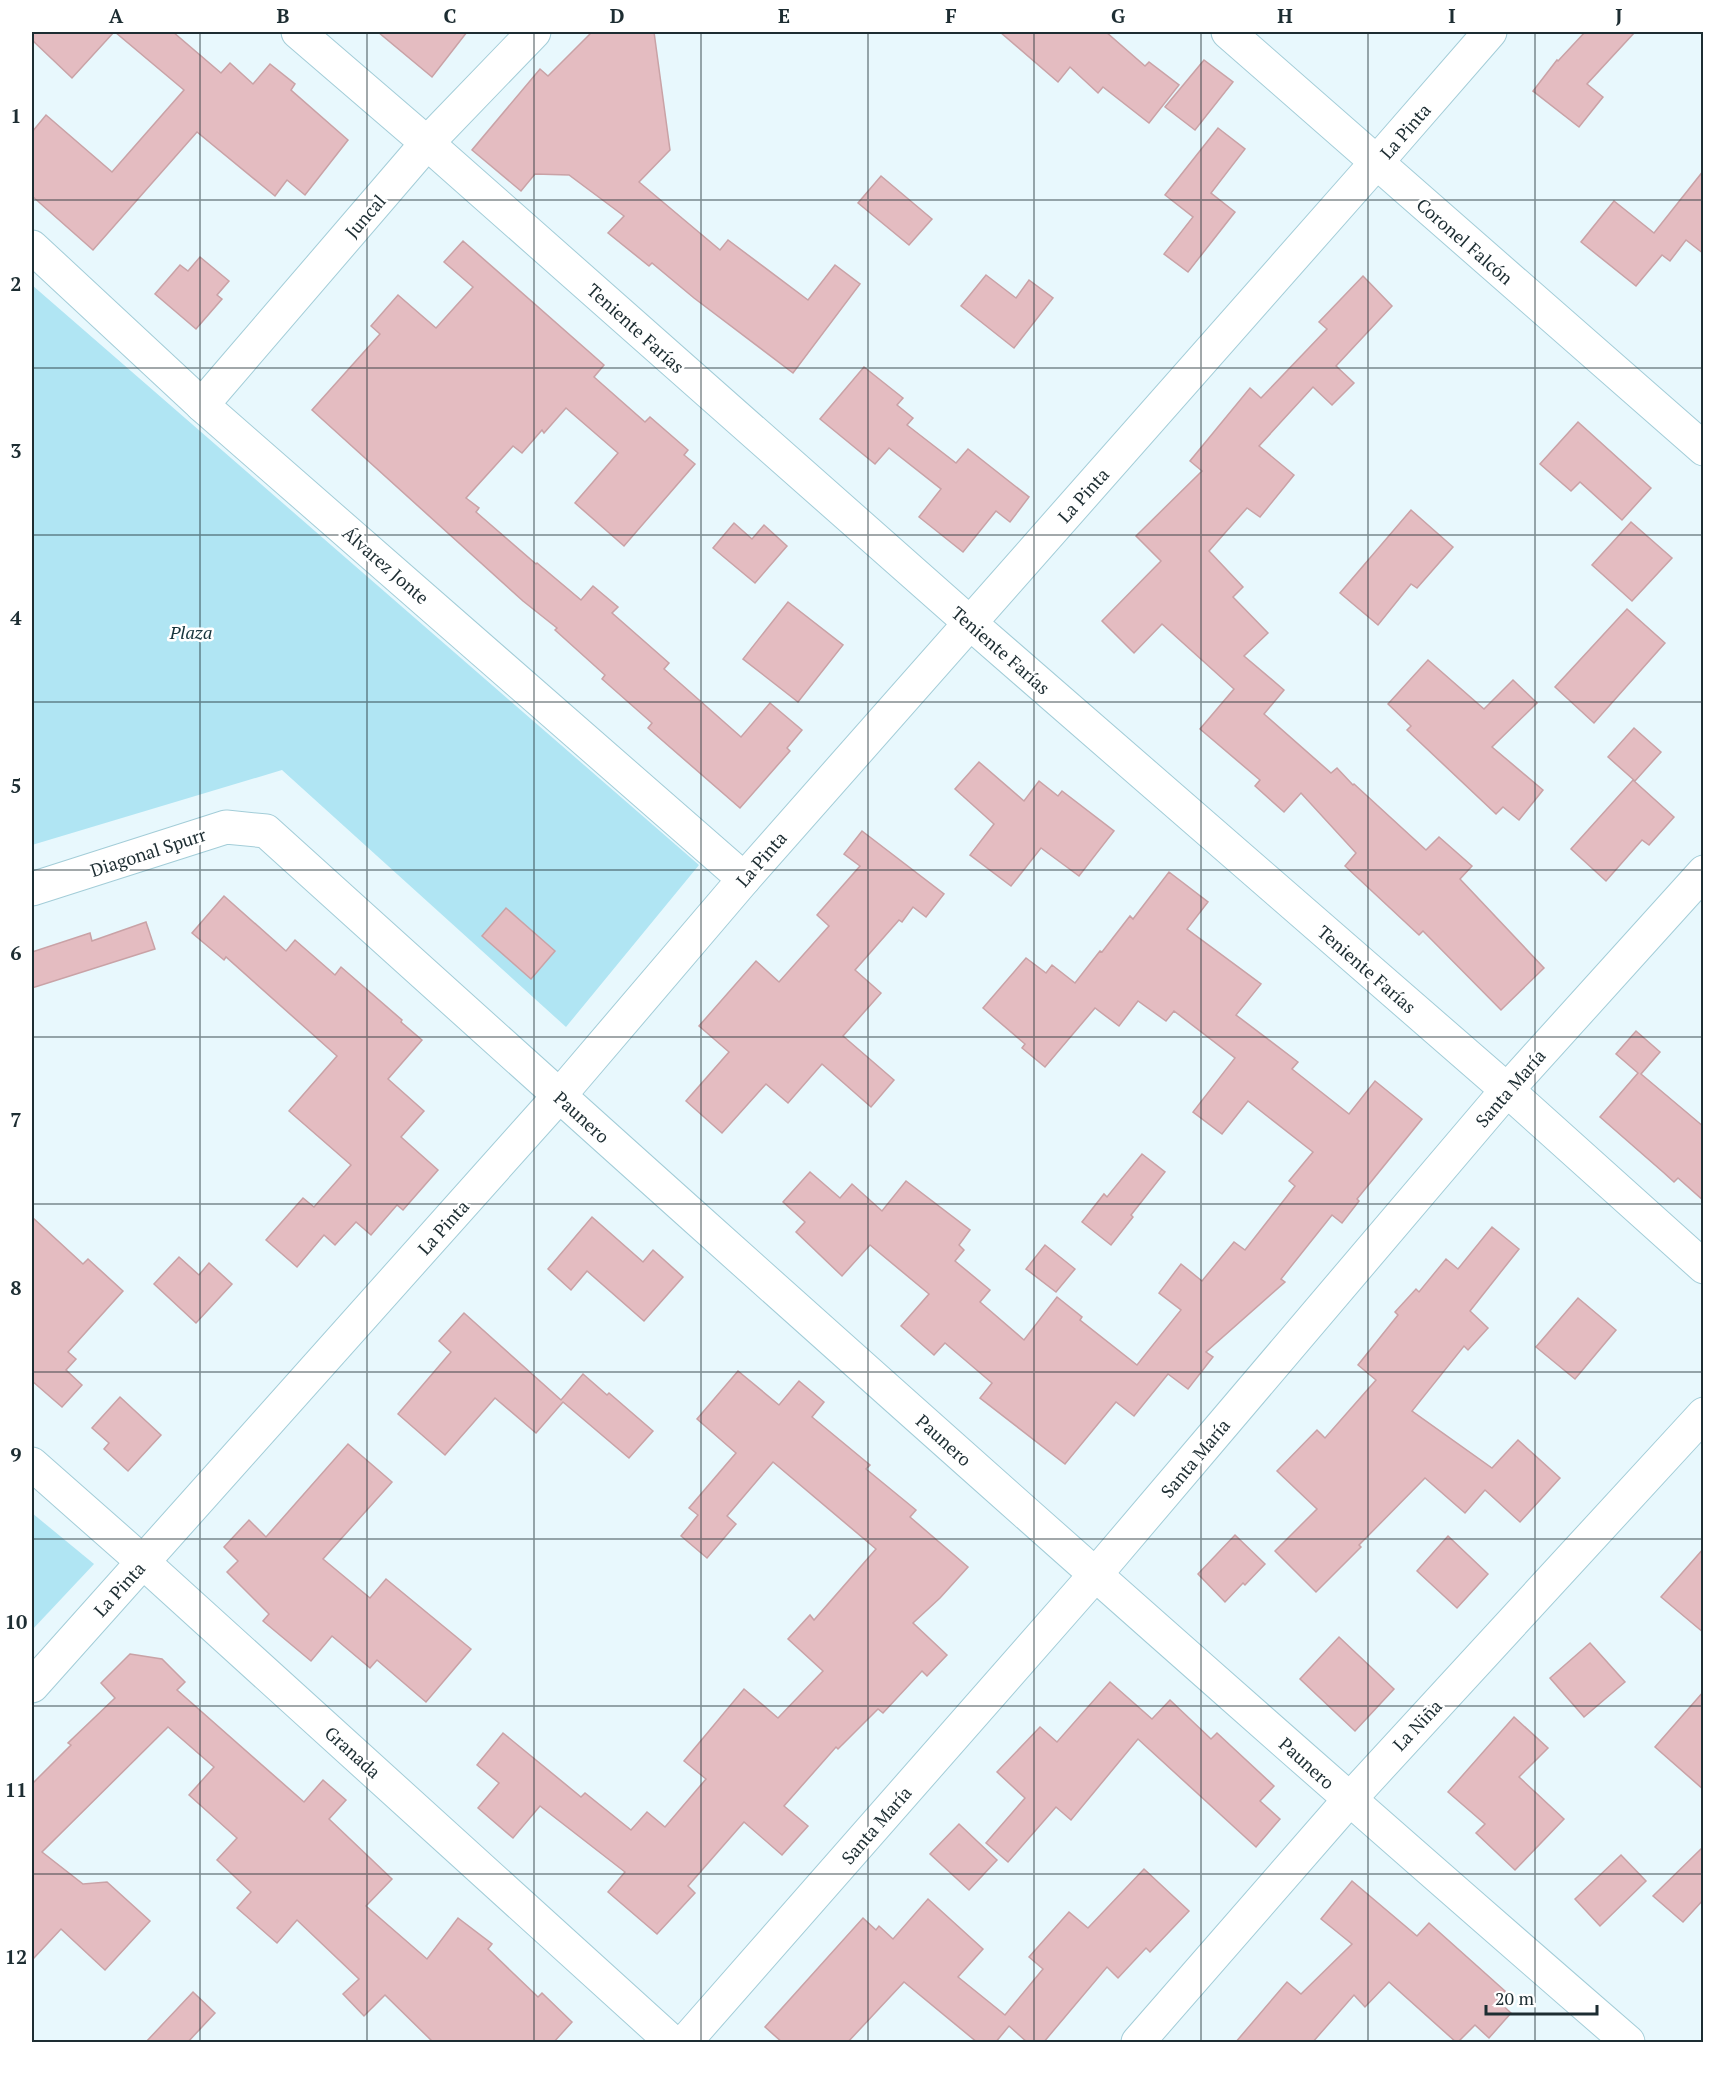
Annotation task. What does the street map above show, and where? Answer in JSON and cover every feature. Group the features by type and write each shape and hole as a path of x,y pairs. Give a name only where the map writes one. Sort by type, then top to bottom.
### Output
{"street":[{"name":"Teniente Farías","path":"298,32 428,143 970,623 1507,1090 1704,1267"},
{"name":"Juncal","path":"202,405 428,143 534,32"},
{"name":"Coronel Falcón","path":"1228,32 1704,449"},
{"name":"La Pinta","path":"32,1686 559,1096 744,879 1490,32"},
{"name":"Álvarez Jonte","path":"32,247 202,405 744,879"},
{"name":"Diagonal Spurr","path":"32,889 226,827 266,831"},
{"name":"Paunero","path":"266,831 1095,1575 1629,2043"},
{"name":"Santa María","path":"685,2043 1095,1575 1507,1090 1704,872"},
{"name":"La Niña","path":"1138,2043 1349,1800 1704,1414"},
{"name":"Granada","path":"32,1464 672,2043"}],"green space":[{"name":"Plaza","path":"32,285 699,865 566,1027 282,770 32,845"},
{"path":"32,1513 94,1564 32,1630"}],"building":[{"path":"32,32 114,32 72,78 32,40"},
{"path":"115,32 173,32 221,73 230,63 253,84 270,64 295,84 291,90 348,140 305,195 287,180 275,196 197,132 93,250 32,196 32,132 46,115 112,172 184,90"},
{"path":"378,32 467,32 432,77"},
{"path":"592,32 654,32 670,150 639,182 720,250 728,240 808,300 835,265 860,284 793,373 652,263 649,266 608,233 624,216 569,175 535,174 521,191 472,150 540,69 548,76"},
{"path":"1000,32 1106,32 1145,66 1149,62 1179,85 1149,123 1103,87 1098,93 1070,67 1058,82"},
{"path":"1585,32 1635,32 1587,84 1603,97 1579,127 1533,91 1557,60"},
{"path":"1204,60 1233,82 1195,130 1165,107"},
{"path":"1218,128 1245,149 1211,193 1235,212 1188,272 1164,254 1193,217 1165,195"},
{"path":"1704,170 1704,254 1686,240 1670,261 1662,255 1636,286 1581,242 1614,201 1654,233"},
{"path":"881,176 932,219 909,245 858,203"},
{"path":"463,241 604,365 594,377 645,422 650,417 688,450 684,455 695,464 624,546 575,503 618,453 566,408 522,453 513,446 466,498 479,508 476,512 581,600 593,586 618,607 612,613 669,663 664,669 741,737 770,703 802,730 787,748 790,751 740,808 648,728 652,723 602,679 605,675 555,630 557,628 523,601 312,410 380,334 371,326 398,295 436,328 473,287 444,262"},
{"path":"200,257 229,281 217,295 222,299 196,329 155,294 180,265 188,271"},
{"path":"986,275 1016,298 1029,280 1053,298 1014,348 961,306"},
{"path":"1363,276 1392,306 1336,366 1354,383 1332,405 1313,387 1259,446 1294,475 1260,517 1247,508 1209,551 1243,587 1233,597 1268,633 1244,656 1284,690 1264,714 1331,773 1337,768 1426,850 1439,837 1472,866 1460,879 1544,968 1501,1010 1423,931 1419,935 1345,866 1356,853 1301,793 1284,812 1255,786 1260,780 1200,729 1234,689 1162,624 1134,653 1102,621 1161,561 1136,536 1202,471 1190,461 1250,388 1261,398 1327,329 1319,322"},
{"path":"864,367 903,398 897,405 913,418 907,425 956,463 968,449 1029,497 1010,522 996,511 963,552 919,517 941,489 889,448 875,464 820,419"},
{"path":"1578,422 1651,488 1622,520 1580,482 1571,491 1540,464"},
{"path":"1411,510 1453,547 1417,588 1411,584 1378,625 1340,593"},
{"path":"1631,522 1672,558 1632,601 1592,565"},
{"path":"734,523 752,539 764,525 787,546 755,583 713,548"},
{"path":"788,602 843,645 798,702 743,659"},
{"path":"1627,609 1665,643 1594,723 1555,687"},
{"path":"1428,660 1484,709 1513,680 1537,703 1492,747 1543,790 1519,820 1503,807 1496,814 1407,730 1411,726 1388,704"},
{"path":"1634,728 1661,752 1635,781 1608,757"},
{"path":"979,762 1024,801 1039,781 1058,796 1062,791 1114,831 1079,876 1041,848 1011,886 970,855 994,824 955,789"},
{"path":"1633,780 1674,817 1649,845 1642,840 1606,881 1571,849"},
{"path":"862,831 944,894 926,917 913,907 902,922 899,920 855,970 881,993 843,1036 894,1080 871,1107 822,1064 788,1103 766,1084 722,1133 686,1101 729,1052 699,1026 756,961 779,982 829,926 817,915 860,866 844,854"},
{"path":"1169,872 1208,902 1187,929 1261,984 1236,1015 1298,1062 1292,1069 1349,1114 1375,1081 1422,1119 1357,1199 1359,1201 1342,1223 1332,1215 1281,1279 1285,1282 1206,1352 1213,1357 1188,1389 1168,1374 1134,1416 1116,1402 1065,1464 980,1398 992,1383 945,1343 934,1355 901,1326 929,1294 870,1245 842,1276 796,1232 805,1222 783,1202 810,1172 840,1198 852,1184 882,1211 906,1181 970,1230 959,1245 964,1250 955,1261 990,1290 980,1302 1024,1340 1057,1297 1082,1317 1080,1320 1137,1365 1181,1310 1159,1293 1181,1264 1202,1281 1234,1242 1245,1250 1295,1186 1289,1181 1313,1152 1248,1101 1222,1134 1193,1112 1235,1058 1174,1011 1166,1021 1138,1001 1119,1026 1095,1008 1045,1067 1022,1048 1025,1044 983,1008 1026,958 1046,973 1052,965 1075,983 1130,916 1133,919"},
{"path":"224,896 286,951 295,940 335,975 341,967 422,1040 388,1079 424,1111 401,1137 438,1170 403,1210 397,1205 371,1235 356,1222 335,1245 324,1235 297,1267 266,1240 303,1198 314,1207 351,1165 289,1111 337,1056 226,957 224,960 192,933"},
{"path":"506,908 555,951 531,979 482,936"},
{"path":"146,922 155,949 32,988 32,952 90,933 92,941"},
{"path":"1636,1031 1660,1052 1641,1074 1704,1127 1704,1201 1678,1178 1674,1182 1600,1117 1638,1073 1616,1054"},
{"path":"1142,1154 1165,1172 1111,1245 1082,1222 1104,1194 1107,1197"},
{"path":"32,1217 83,1264 88,1259 123,1291 68,1352 76,1359 66,1370 82,1385 62,1407 32,1381"},
{"path":"592,1217 643,1262 653,1250 683,1277 644,1321 587,1271 571,1290 548,1269"},
{"path":"1492,1227 1519,1249 1470,1311 1488,1328 1468,1350 1464,1346 1412,1411 1492,1468 1518,1440 1560,1478 1520,1522 1485,1490 1465,1513 1425,1478 1316,1592 1275,1551 1317,1509 1277,1471 1317,1430 1325,1438 1376,1380 1358,1365 1398,1315 1395,1312 1416,1289 1419,1292 1446,1259 1458,1269"},
{"path":"1045,1245 1075,1269 1056,1292 1026,1269"},
{"path":"179,1257 199,1275 209,1263 232,1284 196,1323 154,1284"},
{"path":"1578,1298 1616,1330 1575,1379 1536,1347"},
{"path":"464,1313 561,1400 583,1374 653,1431 629,1458 563,1402 536,1433 495,1398 445,1455 398,1414 451,1352 439,1341"},
{"path":"738,1371 779,1405 799,1381 824,1402 812,1417 870,1465 866,1469 916,1510 910,1517 968,1567 913,1623 947,1655 927,1676 922,1671 883,1713 878,1709 838,1749 836,1747 784,1806 808,1826 782,1855 744,1822 688,1886 695,1893 657,1934 608,1892 625,1872 540,1806 513,1838 478,1808 499,1783 477,1765 503,1733 581,1797 585,1793 631,1830 647,1812 665,1827 706,1779 684,1761 744,1689 778,1718 823,1671 788,1639 810,1615 814,1620 876,1549 773,1462 727,1516 736,1524 707,1558 681,1536 698,1515 689,1508 736,1453 697,1419"},
{"path":"120,1397 161,1435 128,1471 104,1449 109,1443 92,1428"},
{"path":"348,1444 392,1482 323,1559 370,1598 386,1579 471,1649 426,1702 377,1660 370,1668 332,1636 311,1661 263,1621 269,1614 227,1572 238,1561 224,1547 249,1520 266,1537"},
{"path":"1235,1535 1265,1564 1225,1602 1198,1574"},
{"path":"1448,1536 1488,1574 1457,1608 1417,1571"},
{"path":"1704,1548 1704,1633 1661,1597"},
{"path":"1339,1637 1394,1689 1355,1731 1300,1679"},
{"path":"1590,1643 1625,1682 1584,1717 1550,1678"},
{"path":"130,1654 162,1659 185,1682 177,1690 304,1802 323,1780 346,1800 329,1819 392,1879 366,1906 427,1959 458,1918 492,1944 488,1949 538,1997 542,1993 572,2022 553,2043 434,2043 385,1995 364,2016 343,1994 359,1979 297,1920 277,1943 237,1908 251,1892 217,1860 237,1838 189,1795 214,1767 168,1727 42,1852 83,1884 107,1882 150,1921 105,1970 61,1929 32,1960 32,1784 71,1745 68,1743 115,1698 101,1683"},
{"path":"1110,1682 1152,1719 1170,1700 1211,1739 1217,1733 1274,1786 1260,1801 1280,1819 1256,1847 1138,1739 1071,1820 1056,1807 1008,1862 986,1843 1025,1798 997,1772 1040,1727 1057,1742"},
{"path":"1704,1691 1704,1790 1655,1747"},
{"path":"1514,1717 1548,1748 1519,1777 1564,1819 1515,1870 1476,1833 1485,1824 1448,1792"},
{"path":"959,1824 997,1860 969,1890 930,1854"},
{"path":"1704,1846 1704,1899 1683,1922 1653,1896"},
{"path":"1621,1855 1646,1881 1600,1926 1575,1899"},
{"path":"1144,1869 1189,1911 1150,1952 1146,1948 1118,1978 1107,1967 1043,2043 1028,2043 1009,2026 995,2043 978,2043 904,1982 847,2043 783,2043 765,2027 863,1918 876,1930 879,1926 893,1939 928,1899 983,1949 958,1977 1005,2015 1043,1969 1029,1957 1069,1912 1088,1928"},
{"path":"1352,1881 1417,1936 1429,1923 1505,1991 1497,2000 1511,2013 1489,2038 1475,2025 1457,2043 1389,1982 1365,2007 1354,1995 1312,2043 1235,2043 1287,1982 1301,1994 1352,1944 1321,1919"},
{"path":"193,1992 215,2013 187,2043 145,2043"}]}
